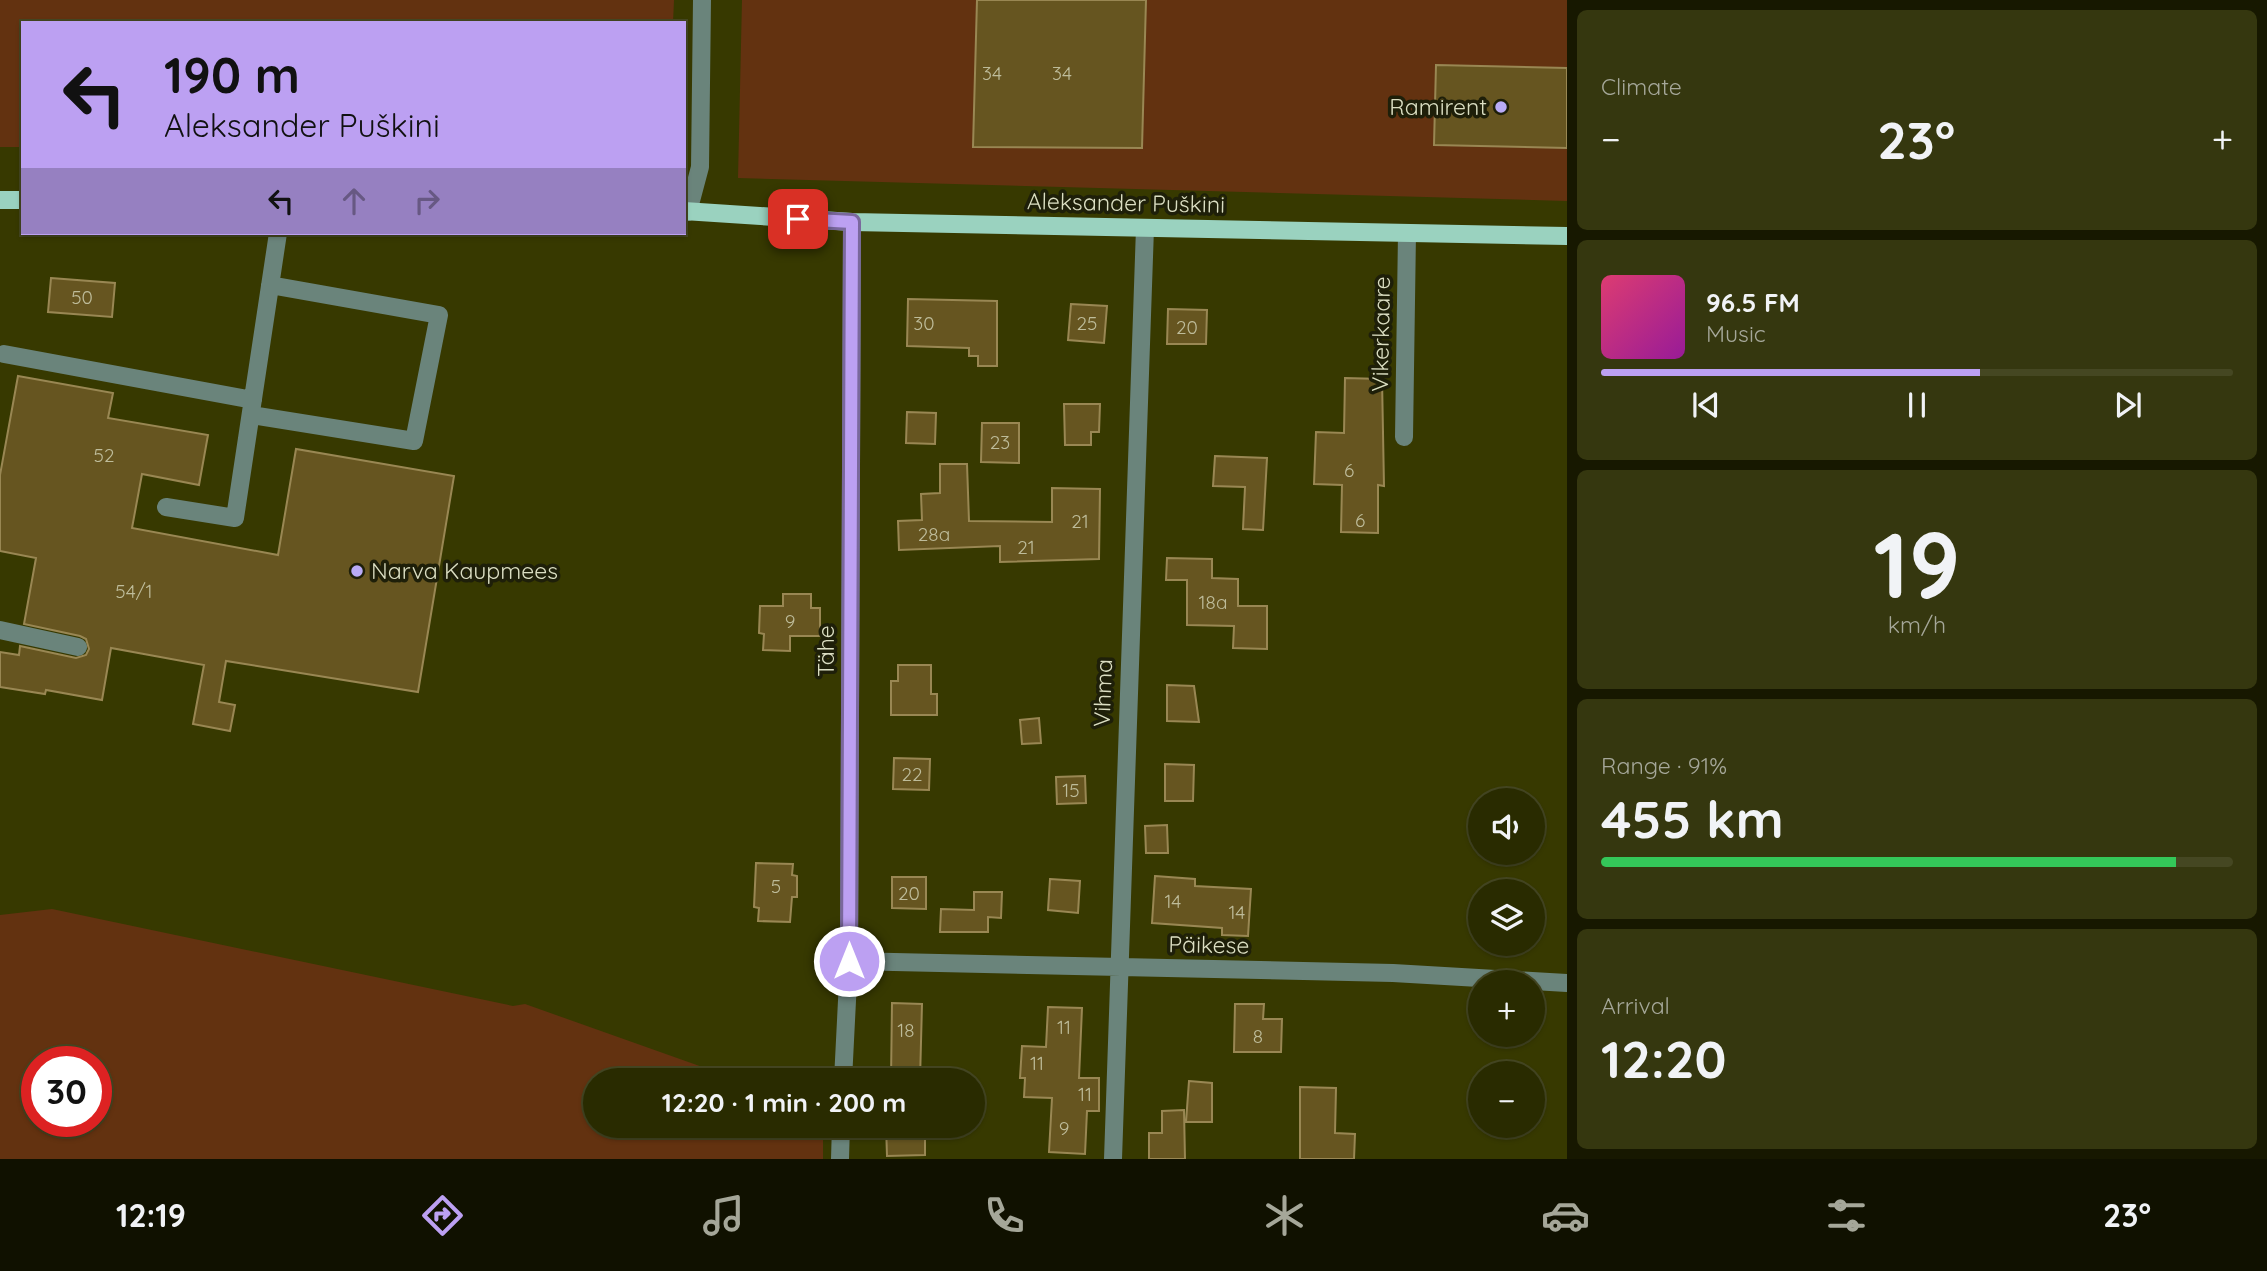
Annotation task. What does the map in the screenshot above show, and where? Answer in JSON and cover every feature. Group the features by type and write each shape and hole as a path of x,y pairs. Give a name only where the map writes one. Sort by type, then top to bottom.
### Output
{"main road":[{"path":"0,200 21,200"},
{"name":"Aleksander Puškini","path":"686,211 852,222 1567,236"}],"street":[{"path":"686,211 700,167 702,0"},
{"name":"Tähe","path":"844,1068 849,961 852,222"},
{"name":"Vihma","path":"1113,1159 1144,228"},
{"name":"Vikerkaare","path":"1404,437 1407,233"},
{"path":"166,507 235,518 278,235"},
{"path":"4,354 414,442 439,315 270,285"},
{"path":"0,631 78,647"},
{"name":"Päikese","path":"849,961 1393,973 1567,983"},
{"path":"840,1159 841,1138"}],"shaded area":[{"path":"0,0 674,0 673,21 21,21 21,147 0,147"},
{"path":"742,0 1567,0 1567,201 738,178"},
{"path":"52,909 513,1006 525,1004 705,1068 583,1068 583,1138 823,1138 823,1159 0,1159 0,915"}],"building":[{"path":"977,0 1146,0 1142,148 973,147"},
{"name":"Ramirent","path":"1436,65 1567,68 1567,148 1434,145"},
{"path":"51,278 115,283 112,317 48,312"},
{"path":"908,299 997,301 997,366 978,366 978,356 969,356 969,348 907,346"},
{"path":"1071,304 1107,306 1104,343 1068,340"},
{"path":"1168,309 1207,310 1206,344 1167,344"},
{"path":"18,376 113,393 108,418 208,435 199,485 142,474 132,528 278,555 296,449 454,476 418,692 226,661 219,702 235,705 230,731 193,724 204,665 111,648 102,700 46,690 45,694 0,687 0,652 19,655 20,646 76,658 86,655 89,649 86,639 80,636 24,624 36,558 0,551 0,475"},
{"path":"1345,378 1382,379 1384,486 1378,485 1378,533 1341,532 1342,485 1314,484 1316,432 1344,433"},
{"path":"1064,404 1100,404 1099,432 1091,432 1091,445 1065,445"},
{"path":"907,412 936,413 935,444 906,443"},
{"path":"982,423 1019,423 1019,463 981,462"},
{"path":"1215,456 1267,458 1263,530 1243,529 1245,487 1213,486"},
{"path":"940,464 967,464 969,521 1052,522 1052,488 1100,489 1099,559 1000,562 1000,546 899,550 898,521 922,520 921,494 940,493"},
{"path":"1167,558 1212,559 1212,578 1238,579 1238,606 1267,606 1267,649 1233,648 1234,626 1187,625 1187,580 1166,580"},
{"path":"783,594 811,594 811,608 820,608 820,636 790,636 790,651 763,650 764,634 759,633 760,606 783,606"},
{"path":"898,665 931,665 931,694 937,694 937,715 891,715 891,681 898,681"},
{"path":"1167,685 1194,686 1199,722 1167,721"},
{"path":"1039,718 1041,743 1022,744 1020,720"},
{"path":"894,758 930,759 929,790 893,789"},
{"path":"1165,764 1194,765 1193,801 1165,801"},
{"path":"1085,776 1086,803 1057,804 1056,777"},
{"path":"1167,825 1168,853 1146,853 1145,826"},
{"path":"756,863 793,864 792,875 797,876 797,897 792,897 790,922 758,921 759,908 754,907"},
{"path":"1155,876 1195,879 1195,886 1251,889 1248,936 1222,935 1222,928 1152,923"},
{"path":"892,877 926,877 926,909 892,908"},
{"path":"1050,879 1080,881 1078,913 1048,910"},
{"path":"974,892 1002,892 1001,918 988,917 988,932 940,932 941,909 974,910"},
{"path":"892,1003 922,1004 920,1068 891,1068"},
{"path":"1235,1004 1264,1004 1263,1019 1282,1019 1281,1052 1234,1052"},
{"path":"1048,1007 1082,1008 1079,1078 1099,1078 1099,1111 1087,1111 1085,1154 1049,1152 1052,1098 1024,1097 1025,1078 1020,1078 1022,1046 1046,1047"},
{"path":"1189,1081 1212,1083 1212,1122 1186,1122"},
{"path":"1300,1087 1336,1088 1335,1133 1355,1134 1354,1159 1300,1159"},
{"path":"1184,1110 1185,1159 1149,1159 1149,1133 1162,1133 1162,1111"},
{"path":"886,1138 925,1138 925,1155 887,1156"}],"place":[{"name":"Ramirent","path":"1501,107"},
{"name":"Narva Kaupmees","path":"357,571"}],"route":[{"path":"798,219 852,222 849,961"}]}
